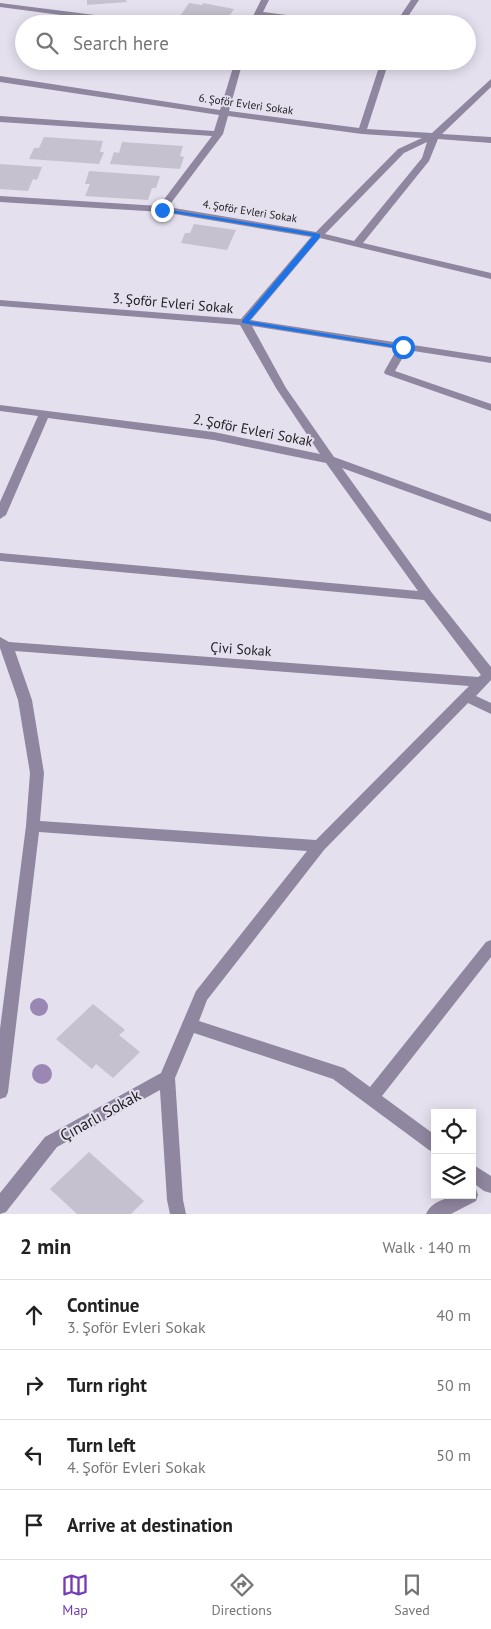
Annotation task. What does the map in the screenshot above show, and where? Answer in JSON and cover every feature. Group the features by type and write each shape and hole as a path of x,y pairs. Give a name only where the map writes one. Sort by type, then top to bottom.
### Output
{"street":[{"path":"265,0 258,14 266,15"},
{"path":"405,15 415,0"},
{"path":"0,5 79,15"},
{"path":"162,210 218,134 222,113 236,70"},
{"path":"362,132 382,70"},
{"name":"6. Şoför Evleri Sokak","path":"0,79 362,132 491,140"},
{"path":"178,1214 175,1200 167,1078 201,996 319,846 487,676 330,460 281,388 244,322 318,235 401,151 434,136 491,82"},
{"path":"0,119 218,134"},
{"path":"356,244 426,159 434,136"},
{"name":"4. Şoför Evleri Sokak","path":"0,199 162,210 318,235 491,276"},
{"name":"3. Şoför Evleri Sokak","path":"0,303 244,322 491,360"},
{"path":"403,347 389,372 491,408"},
{"name":"2. Şoför Evleri Sokak","path":"0,408 214,436 330,460 491,518"},
{"path":"0,515 6,487 45,413"},
{"path":"0,557 428,596"},
{"path":"0,1092 38,773 25,700 4,644"},
{"name":"Çivi Sokak","path":"4,644 487,676"},
{"path":"467,697 491,709"},
{"path":"33,826 319,846"},
{"path":"372,1098 491,946"},
{"path":"188,1024 338,1073 431,1142"},
{"name":"Çınarlı Sokak","path":"0,1206 52,1142 167,1078"},
{"path":"476,1175 490,1185 476,1192"},
{"path":"434,1214 463,1199"}],"building":[{"path":"87,0 126,0 127,2 87,5"},
{"path":"189,3 202,5 203,3 234,9 230,15 181,15"},
{"path":"44,137 103,141 100,152 104,152 99,164 29,159 34,148 39,148"},
{"path":"122,142 183,146 180,156 184,157 180,169 110,164 114,152 119,153"},
{"path":"0,164 42,167 37,180 33,179 28,191 0,189"},
{"path":"89,171 160,176 156,188 152,188 148,200 85,196 90,184 85,184"},
{"path":"194,224 236,230 227,250 181,243 185,233 190,233"},
{"path":"93,1004 125,1030 119,1035 140,1052 113,1078 96,1064 92,1069 56,1039"},
{"path":"89,1152 144,1201 131,1214 77,1214 50,1189"}],"route":[{"path":"162,210 318,235 244,322 403,347"}]}
